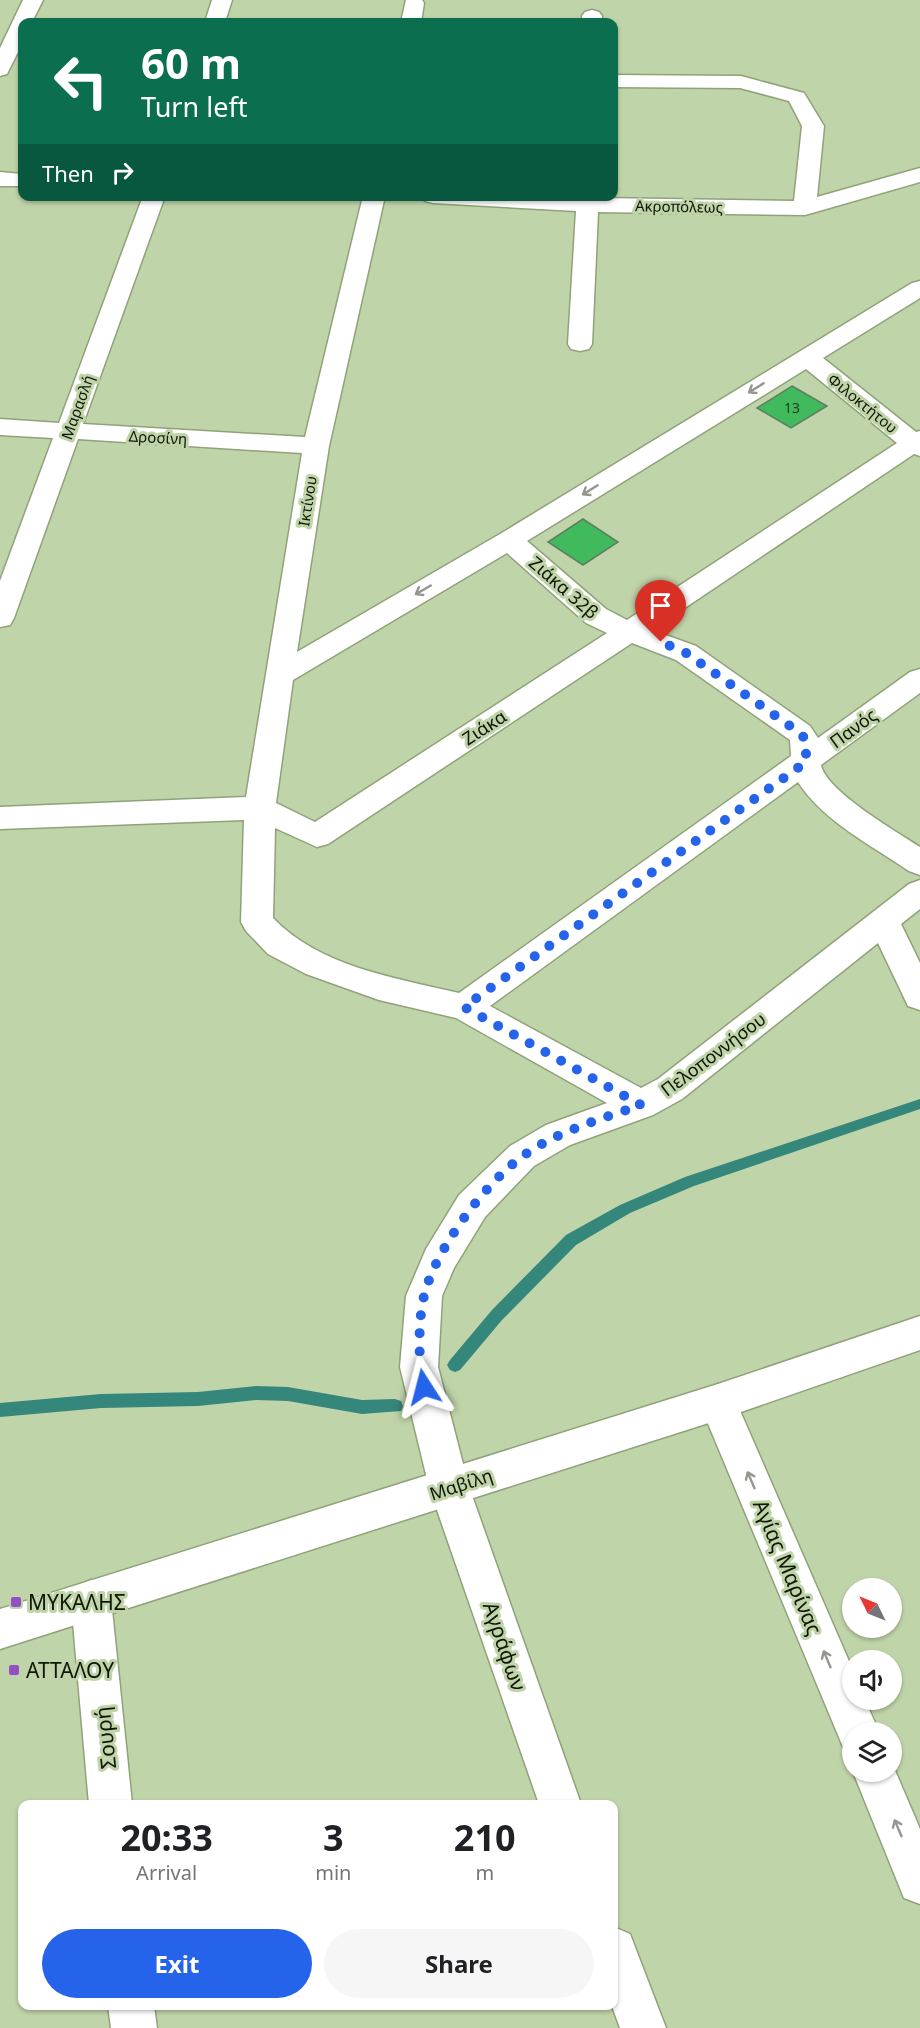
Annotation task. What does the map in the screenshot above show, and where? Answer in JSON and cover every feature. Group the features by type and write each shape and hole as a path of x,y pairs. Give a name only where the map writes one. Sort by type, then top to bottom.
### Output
{"street":[{"path":"25,18 33,0"},
{"path":"216,18 222,0"},
{"path":"412,18 414,3"},
{"path":"0,70 18,32"},
{"path":"618,81 741,82 797,97 813,126 805,208"},
{"name":"Ακροπόλεως","path":"588,201 805,208 920,175"},
{"path":"0,179 18,180"},
{"name":"Μαρασλή","path":"0,618 152,201"},
{"name":"Ικτίνου","path":"373,201 316,446 279,675 260,808 257,922 279,945 317,965 379,987 464,1007 641,1105"},
{"path":"580,344 588,201"},
{"path":"279,675 509,540 920,288"},
{"name":"Φιλοκτήτου","path":"806,357 918,443"},
{"name":"Δροσίνη","path":"0,427 316,446"},
{"name":"Ζιάκα","path":"0,818 260,808 317,836 918,443"},
{"name":"Ζιάκα 32β","path":"509,540 596,616 628,632 672,646 686,653 800,733 806,740 808,774 825,795 920,863"},
{"name":"Πανός","path":"464,1007 920,679"},
{"name":"Πελοποννήσου","path":"449,1488 419,1367 424,1296 439,1260 472,1206 522,1156 558,1136 641,1105 678,1083 920,892"},
{"path":"884,921 920,997"},
{"name":"Μαβίλη","path":"0,1629 718,1402 920,1333"},
{"name":"Αγίας Μαρίνας","path":"718,1402 854,1722"},
{"name":"Αγράφων","path":"449,1488 560,1800"},
{"name":"Σουρή","path":"91,1600 111,1800"},
{"path":"878,1782 920,1882"},
{"path":"618,1960 643,2028"},
{"path":"132,2010 134,2028"}],"building":[{"path":"792,386 827,406 791,428 757,408"},
{"path":"583,519 618,542 583,565 548,542"}],"waterway":[{"path":"455,1365 497,1315 571,1240 625,1209 690,1181 919,1104"},
{"path":"0,1410 101,1401 198,1399 256,1393 288,1394 362,1407 395,1406"}],"place":[{"name":"ΜΥΚΑΛΗΣ","path":"16,1602"},
{"name":"ΑΤΤΑΛΟΥ","path":"14,1670"}],"route":[{"path":"424,1387 419,1367 424,1296 439,1260 472,1206 522,1156 558,1136 641,1105 464,1007 806,762 806,740 800,733 686,653 661,642"}]}
